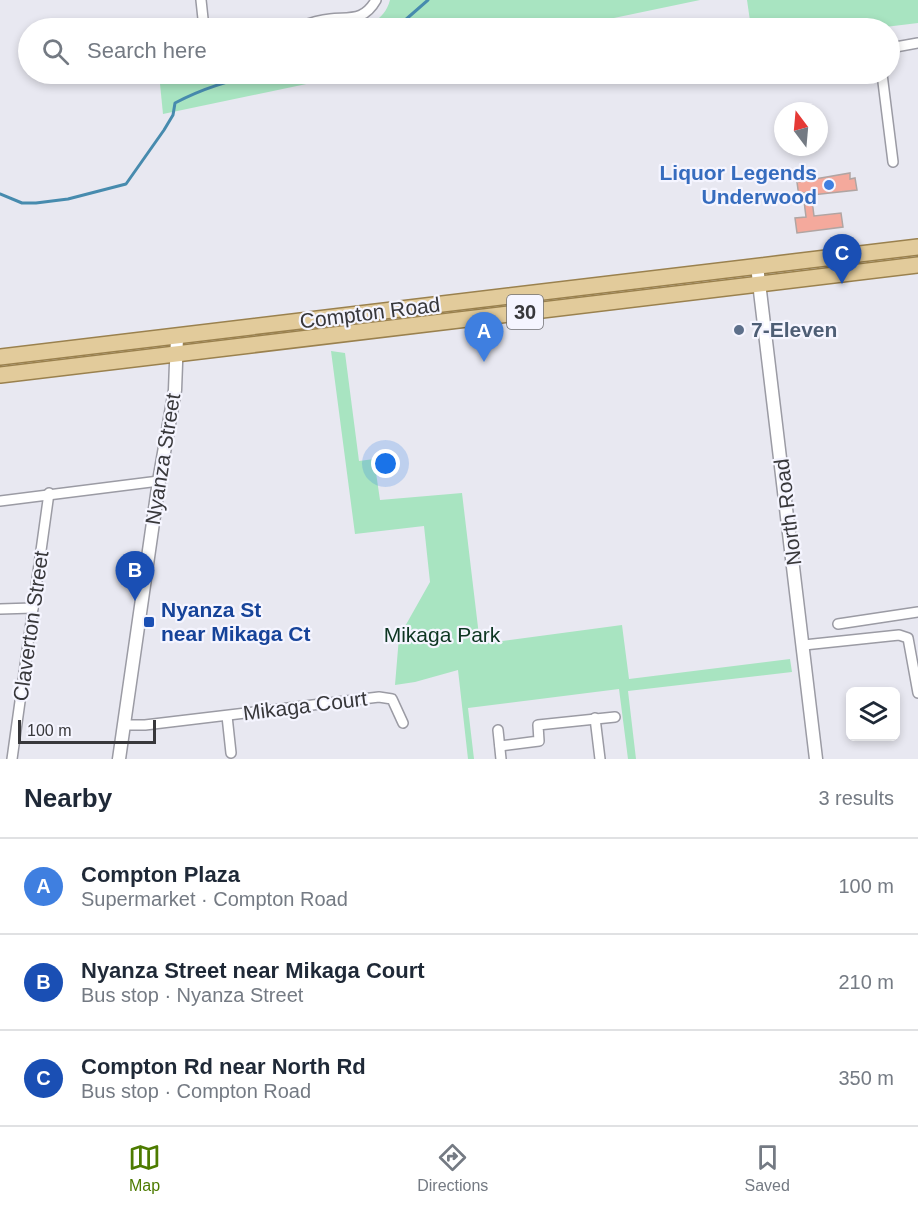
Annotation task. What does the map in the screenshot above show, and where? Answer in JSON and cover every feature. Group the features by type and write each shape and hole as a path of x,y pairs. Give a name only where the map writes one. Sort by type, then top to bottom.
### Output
{"main road":[{"name":"Compton Road","path":"0,357 918,247"},
{"name":"Compton Road","path":"0,375 918,265"}],"street":[{"path":"201,0 203,18"},
{"path":"357,18 367,13 376,0"},
{"path":"900,47 918,44"},
{"path":"883,84 893,162"},
{"name":"North Road","path":"757,266 816,759"},
{"name":"Nyanza Street","path":"119,759 159,481 175,390 177,337"},
{"path":"0,501 49,493 159,481"},
{"name":"Claverton Street","path":"12,759 49,493"},
{"path":"0,609 33,608"},
{"path":"838,624 918,612"},
{"path":"804,645 899,635 908,639 918,693"},
{"name":"Mikaga Court","path":"124,725 227,716 379,697 392,699 403,723"},
{"name":"Mikaga Court","path":"227,716 231,753"},
{"path":"500,746 539,741 538,725 615,717"},
{"path":"595,718 600,759"},
{"path":"498,730 501,759"}],"green space":[{"path":"390,0 700,0 614,18 379,18"},
{"path":"747,0 918,0 918,23 900,25 900,18 750,18"},
{"path":"160,84 306,84 163,114"},
{"name":"Mikaga Park","path":"331,351 345,353 359,461 374,459 380,500 462,493 480,644 622,625 629,679 790,659 792,672 628,691 636,759 628,759 619,689 468,708 474,759 468,759 458,670 395,685 399,637 430,582 424,526 355,534"}],"building":[{"path":"850,173 850,179 855,178 857,190 812,195 811,192 803,193 803,196 799,197 797,182"},
{"path":"811,192 814,216 841,213 843,227 797,233 795,218 806,217 803,193"}],"waterway":[{"path":"407,18 428,0"},
{"path":"0,194 22,203 36,203 68,199 126,184 164,130 173,115 175,103 220,84"}],"place":[{"name":"Liquor Legends Underwood","path":"829,185"},
{"name":"Compton Rd near North Rd","path":"842,284"},
{"name":"7-Eleven","path":"739,330"},
{"name":"Compton Plaza","path":"484,362"},
{"name":"Nyanza Street near Mikaga Court","path":"135,601"},
{"name":"Nyanza St near Mikaga Ct","path":"149,622"}]}
